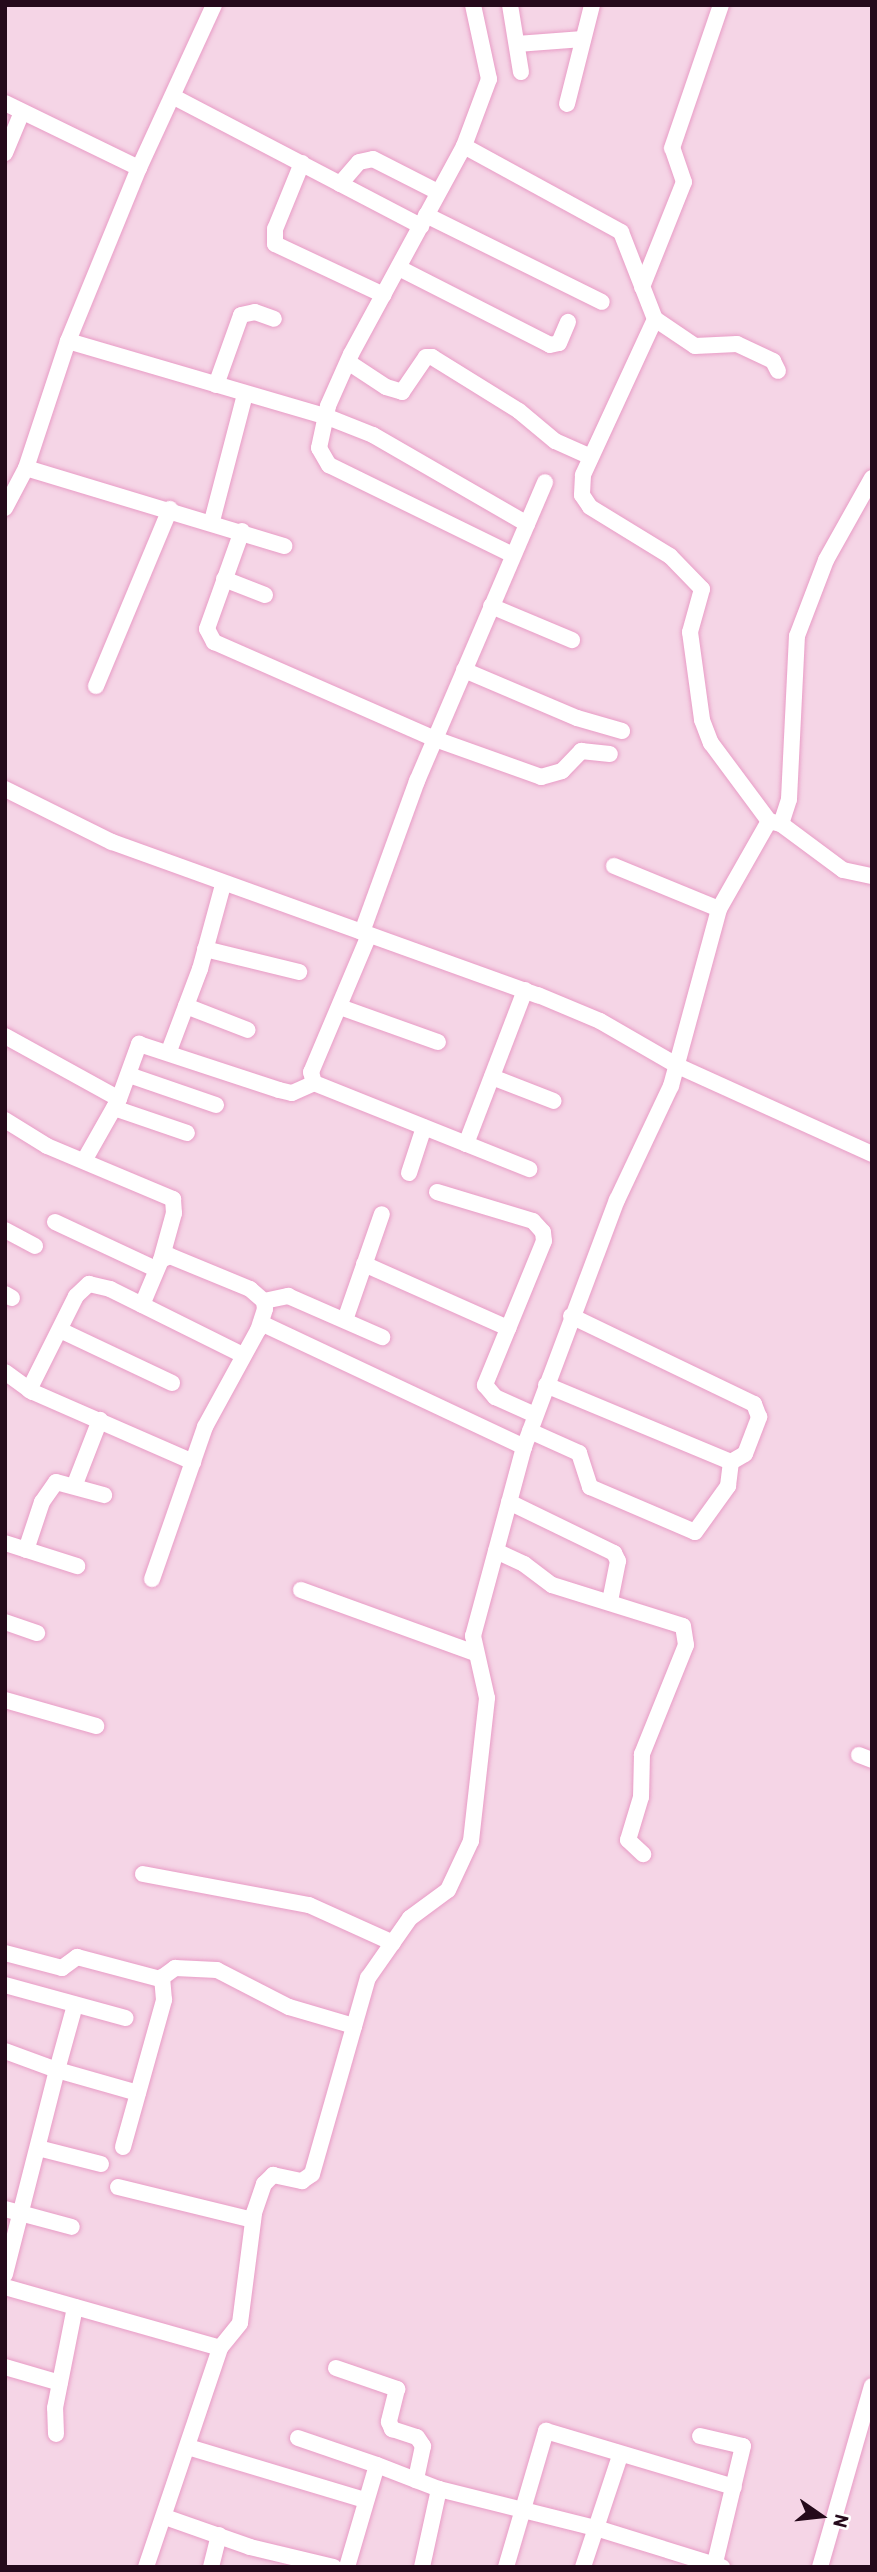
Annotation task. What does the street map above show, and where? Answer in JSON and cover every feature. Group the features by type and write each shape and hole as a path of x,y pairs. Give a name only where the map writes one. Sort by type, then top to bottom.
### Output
{"street":[{"path":"5,508 26,468 68,341 139,168 174,97 214,5"},
{"path":"473,5 489,79 464,146 348,362 325,416 319,448 329,465 513,555"},
{"path":"510,5 522,72"},
{"path":"567,104 592,5"},
{"path":"642,287 684,182 673,148 721,5"},
{"path":"517,44 583,39"},
{"path":"174,97 341,184 602,302"},
{"path":"5,103 139,168"},
{"path":"5,153 22,112"},
{"path":"464,146 621,232 654,319 695,346 737,344 773,360 778,372"},
{"path":"341,184 359,162 373,159 438,192"},
{"path":"302,163 275,229 275,244 384,295"},
{"path":"399,268 550,345 559,343 568,322"},
{"path":"216,385 240,315 255,312 274,319"},
{"path":"654,319 591,457 581,485 590,507 660,548 702,589 690,632 702,719 711,743 775,822 843,870 872,876"},
{"path":"68,341 325,416 373,435 527,524"},
{"path":"348,362 386,387 402,392 426,357 432,357 519,411 555,441 591,457"},
{"path":"212,521 245,394"},
{"path":"26,468 212,521 285,546"},
{"path":"146,2567 220,2348 240,2323 253,2220 268,2178 302,2182 312,2174 368,1978 410,1918 448,1890 471,1841 487,1698 472,1636 524,1447 571,1316 617,1200 678,1066 719,909 789,799 796,636 826,560 872,478"},
{"path":"314,1083 312,1072 340,1007 435,739 545,482"},
{"path":"96,686 170,509"},
{"path":"242,531 207,629 214,642 435,739 541,777 562,771 581,751 610,754"},
{"path":"225,579 265,595"},
{"path":"491,606 572,640"},
{"path":"464,670 577,718 622,731"},
{"path":"5,789 111,842 223,885 525,990 600,1021 678,1066 872,1154"},
{"path":"614,866 719,909"},
{"path":"169,1051 205,949 223,885"},
{"path":"205,949 299,972"},
{"path":"466,1144 525,990"},
{"path":"186,1006 248,1030"},
{"path":"340,1007 439,1042"},
{"path":"5,1037 117,1103 187,1133"},
{"path":"85,1160 117,1103 139,1044 169,1051 292,1093 314,1083 529,1169"},
{"path":"129,1075 216,1105"},
{"path":"492,1077 554,1101"},
{"path":"5,1119 47,1146 173,1199 174,1213 159,1264 142,1305"},
{"path":"409,1173 424,1127"},
{"path":"437,1192 533,1222 543,1232 544,1241 486,1380 487,1392 579,1453 590,1487 695,1532 728,1486 731,1462"},
{"path":"345,1320 382,1214"},
{"path":"55,1222 159,1264 181,1258 250,1289 264,1301"},
{"path":"5,1230 35,1247"},
{"path":"364,1264 508,1328"},
{"path":"29,1390 76,1296 89,1284 142,1305 243,1355"},
{"path":"264,1301 288,1296 382,1337"},
{"path":"152,1579 205,1427 261,1323 264,1301"},
{"path":"571,1316 754,1404 760,1417 745,1454 731,1462"},
{"path":"261,1323 524,1447"},
{"path":"60,1330 172,1383"},
{"path":"5,1372 29,1390 193,1462"},
{"path":"546,1385 731,1462"},
{"path":"75,1484 100,1420"},
{"path":"26,1550 50,1486 56,1482 75,1484 104,1495"},
{"path":"509,1502 614,1553 618,1561 610,1601"},
{"path":"5,1543 77,1566"},
{"path":"495,1551 524,1564 552,1585 676,1621 684,1626 688,1638 642,1754 641,1797 628,1840 643,1854"},
{"path":"301,1590 475,1653"},
{"path":"5,1622 37,1633"},
{"path":"5,1700 96,1726"},
{"path":"143,1874 309,1905 393,1942"},
{"path":"5,1953 62,1968 77,1957 162,1978"},
{"path":"162,1978 175,1968 217,1970 289,2007 354,2026"},
{"path":"122,2147 166,1990 162,1978"},
{"path":"5,1985 126,2018"},
{"path":"5,2274 23,2214 75,2004"},
{"path":"5,2051 57,2070 138,2093"},
{"path":"38,2148 101,2164"},
{"path":"118,2187 253,2220"},
{"path":"5,2209 72,2227"},
{"path":"5,2287 220,2348"},
{"path":"56,2434 60,2383 75,2306"},
{"path":"5,2367 60,2383"},
{"path":"336,2368 397,2389 389,2422 392,2429 416,2437 423,2446 416,2480"},
{"path":"820,2567 872,2386"},
{"path":"506,2567 546,2431 620,2456 734,2487"},
{"path":"298,2438 439,2490 596,2528 717,2566 743,2446 700,2436"},
{"path":"188,2447 365,2500"},
{"path":"583,2567 620,2456"},
{"path":"347,2567 377,2465"},
{"path":"422,2567 439,2490"},
{"path":"165,2517 334,2567"},
{"path":"211,2567 219,2535"}]}
